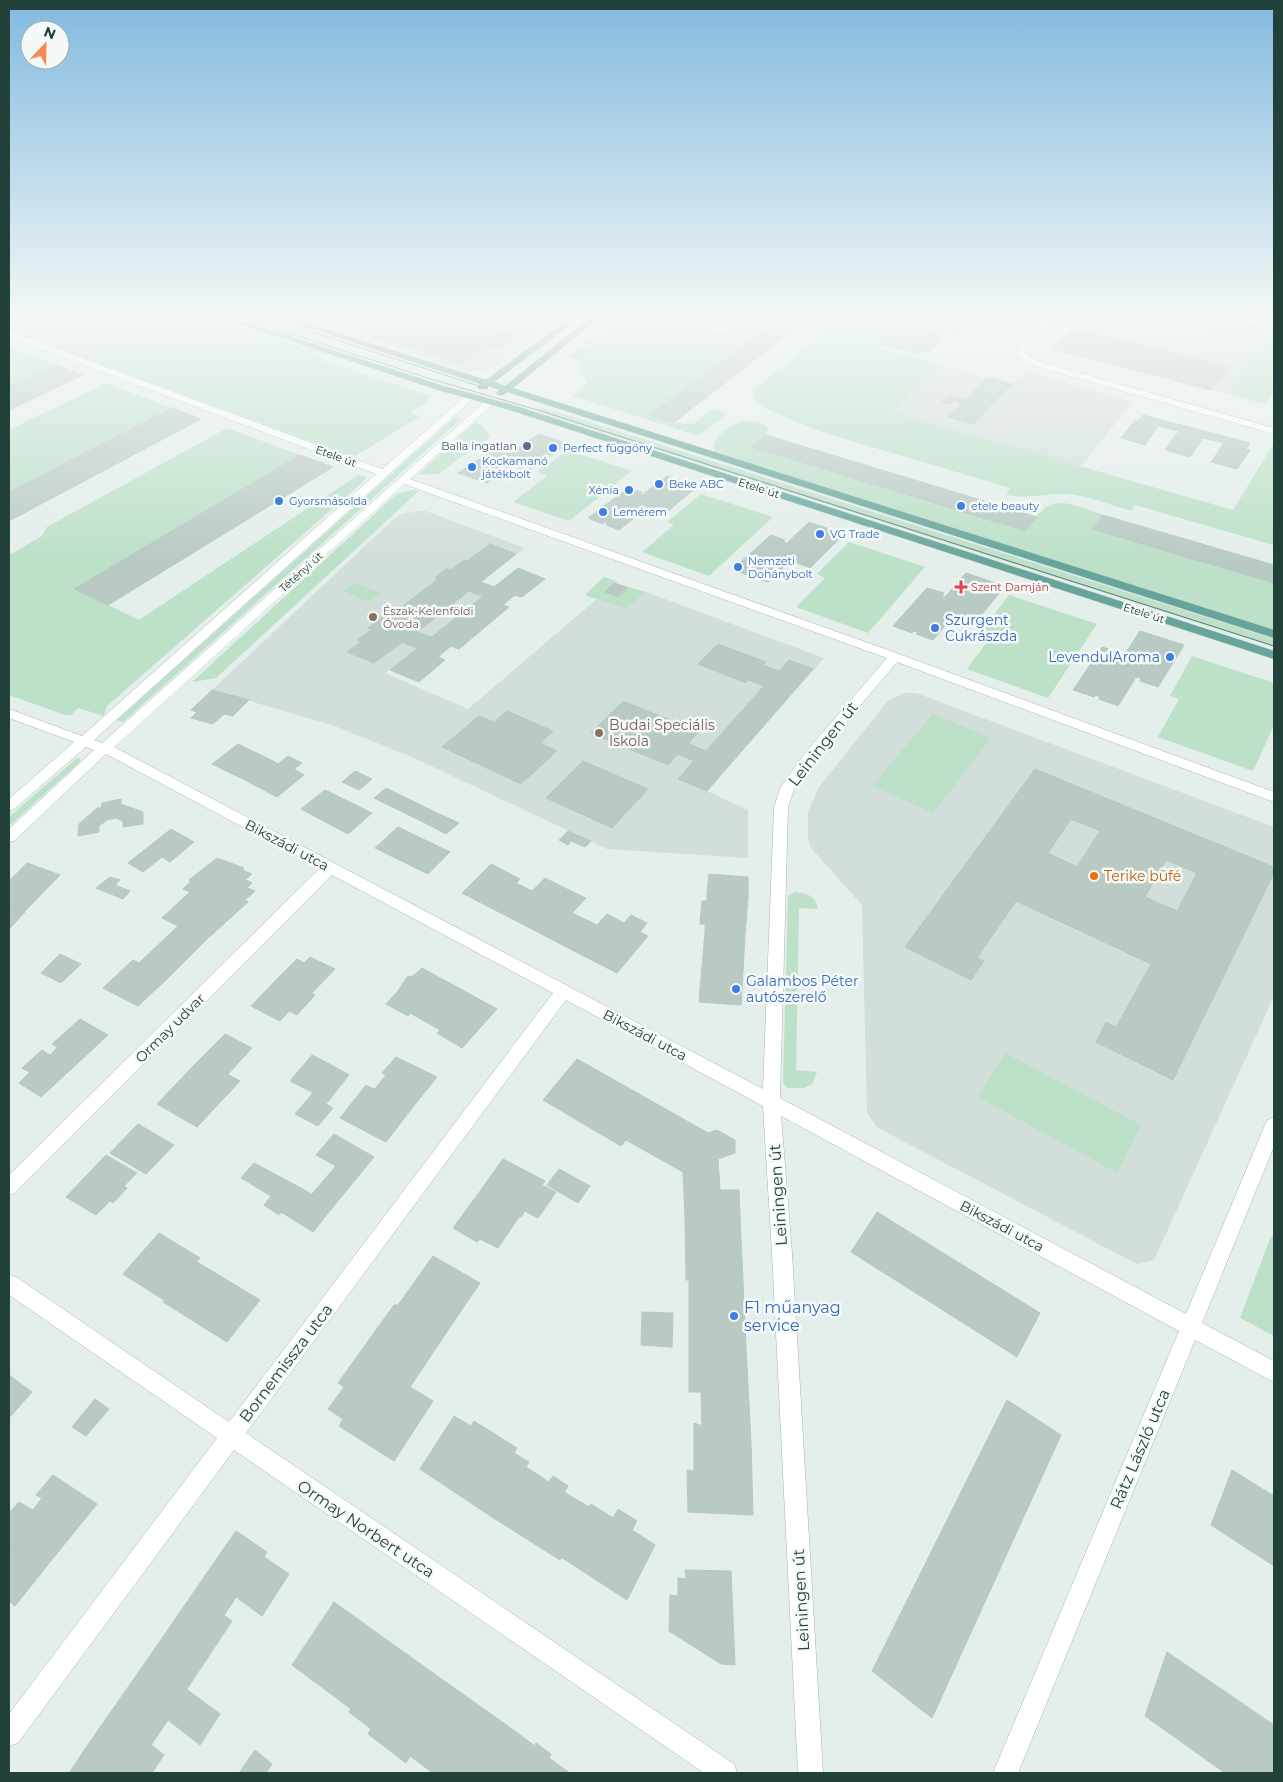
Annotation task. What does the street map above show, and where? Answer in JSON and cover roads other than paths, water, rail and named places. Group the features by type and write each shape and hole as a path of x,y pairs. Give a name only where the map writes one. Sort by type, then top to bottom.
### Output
{"main road":[{"name":"Etele út","path":"475,397 1274,655"},
{"name":"Tétényi út","path":"490,402 496,397"},
{"name":"Etele út","path":"535,397 1274,634"}],"street":[{"name":"Etele út","path":"179,397 383,473"},
{"name":"Tétényi út","path":"9,806 470,397"},
{"path":"1153,397 1274,431"},
{"name":"Tétényi út","path":"9,837 104,749 490,402"},
{"path":"402,480 895,657 1274,797"},
{"name":"Leiningen út","path":"810,1773 782,1253 771,1102 781,808 787,788 810,756 895,657"},
{"name":"Bikszádi utca","path":"9,713 123,757 1274,1372"},
{"name":"Ormay udvar","path":"9,1187 330,868"},
{"name":"Bornemissza utca","path":"9,1734 564,992"},
{"name":"Rátz László utca","path":"1006,1773 1274,1125"},
{"name":"Ormay Norbert utca","path":"9,1284 230,1437 725,1773"}],"tram line":[{"path":"493,397 1274,646"}],"place":[{"name":"Balla ingatlan","path":"527,446"},
{"name":"Perfect függöny","path":"553,448"},
{"name":"Kockamanó játékbolt","path":"472,467"},
{"name":"Beke ABC","path":"659,484"},
{"name":"Xénia","path":"629,490"},
{"name":"Gyorsmásolda","path":"279,501"},
{"name":"etele beauty","path":"961,506"},
{"name":"Lemérem","path":"603,512"},
{"name":"VG Trade","path":"820,534"},
{"name":"Nemzeti Dohánybolt","path":"738,567"},
{"name":"Szent Damján","path":"961,587"},
{"name":"Észak-Kelenföldi Óvoda","path":"373,617"},
{"name":"Szurgent Cukrászda","path":"935,628"},
{"name":"LevendulAroma","path":"1170,657"},
{"name":"Budai Speciális Iskola","path":"599,733"},
{"name":"Terike büfé","path":"1094,876"},
{"name":"Galambos Péter autószerelő","path":"736,989"},
{"name":"F1 műanyag service","path":"734,1316"}]}
